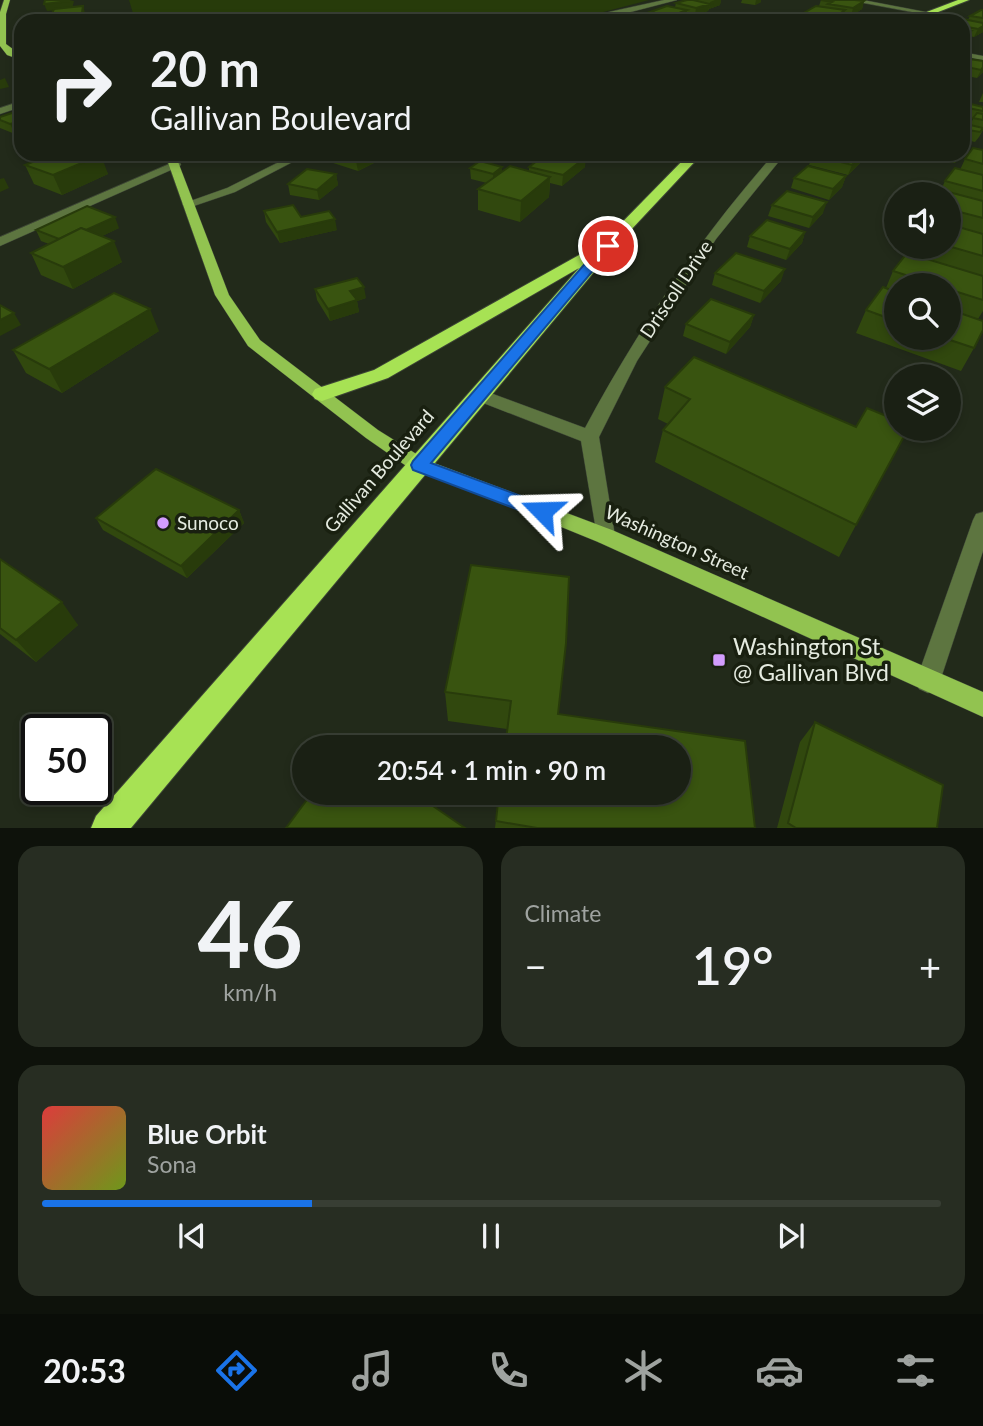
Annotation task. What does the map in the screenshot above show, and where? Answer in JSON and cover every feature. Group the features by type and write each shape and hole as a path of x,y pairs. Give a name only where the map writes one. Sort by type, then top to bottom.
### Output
{"highway":[{"path":"928,13 965,0"},
{"name":"Gallivan Boulevard","path":"108,828 608,246 689,161"},
{"path":"322,394 381,373 608,246"}],"main road":[{"path":"6,0 1,14 2,44 14,55"},
{"name":"Washington Street","path":"174,161 222,295 254,343 372,434 419,465 480,486 605,537 983,705"}],"street":[{"path":"608,14 674,0"},
{"path":"851,0 928,13"},
{"path":"0,242 169,161"},
{"path":"188,205 231,190 289,161"},
{"name":"Driscoll Drive","path":"590,437 629,361 710,238 774,161"},
{"path":"479,395 590,437 605,537"},
{"path":"928,681 983,520"}],"green space":[{"path":"129,0 649,0 596,14 133,14"}],"building":[{"path":"45,0 69,0 69,1 44,4"},
{"path":"687,0 710,4 696,8 676,3"},
{"path":"821,0 864,1 853,8 828,4 832,2"},
{"path":"83,6 82,13 52,14 54,9"},
{"path":"667,6 687,10 676,14 650,12"},
{"path":"816,6 845,10 839,14 802,14"},
{"path":"981,10 983,18 970,16"},
{"path":"970,20 983,23 978,29 970,28"},
{"path":"970,59 983,61 981,70 970,68"},
{"path":"970,105 983,107 983,111 970,108"},
{"path":"14,112 14,123 0,120 0,117"},
{"path":"977,113 983,114 983,120 973,118"},
{"path":"970,125 983,128 980,132 970,130"},
{"path":"973,148 983,150 983,164 970,160"},
{"path":"35,161 87,161 53,175 25,165"},
{"path":"480,161 502,167 493,174 470,168"},
{"path":"537,161 581,161 563,175 529,167"},
{"path":"836,161 856,161 852,165"},
{"path":"510,166 550,177 521,201 478,189"},
{"path":"808,166 846,176 833,189 794,178"},
{"path":"955,168 983,175 983,191 961,185 961,182 945,181"},
{"path":"307,169 336,174 317,190 288,184"},
{"path":"787,191 827,202 813,217 772,205"},
{"path":"961,195 983,201 983,218 961,212"},
{"path":"293,205 301,217 329,211 335,219 277,232 264,211"},
{"path":"87,206 115,217 86,230 81,228 59,239 36,230"},
{"path":"767,220 805,232 790,249 750,236"},
{"path":"81,228 114,241 63,267 31,253"},
{"path":"961,228 983,234 983,256 961,250"},
{"path":"736,253 785,269 764,291 715,273"},
{"path":"902,259 927,259 983,276 983,300 961,293 961,273 893,271"},
{"path":"357,278 364,287 350,291 357,300 328,309 315,289"},
{"path":"883,287 884,287 884,317 866,310"},
{"path":"114,293 150,309 49,369 13,350"},
{"path":"711,299 754,315 730,342 686,324"},
{"path":"0,305 14,313 0,320"},
{"path":"961,313 983,321 983,330 974,348 961,344"},
{"path":"694,357 856,427 867,408 884,415 884,441 902,441 856,525 663,430 690,399 665,387"},
{"path":"156,469 239,510 181,566 96,518"},
{"path":"0,559 62,602 16,640 0,628"},
{"path":"471,565 569,577 566,643 558,714 745,741 755,828 537,828 496,821 498,805 691,805 691,735 507,735 511,701 445,692"},
{"path":"815,722 943,785 937,828 796,828 788,823"},
{"path":"303,805 431,805 465,828 286,828"}],"place":[{"name":"Sunoco","path":"163,523"},
{"name":"Washington St @ Gallivan Blvd","path":"719,660"}],"route":[{"path":"542,511 419,465 608,246"}]}
